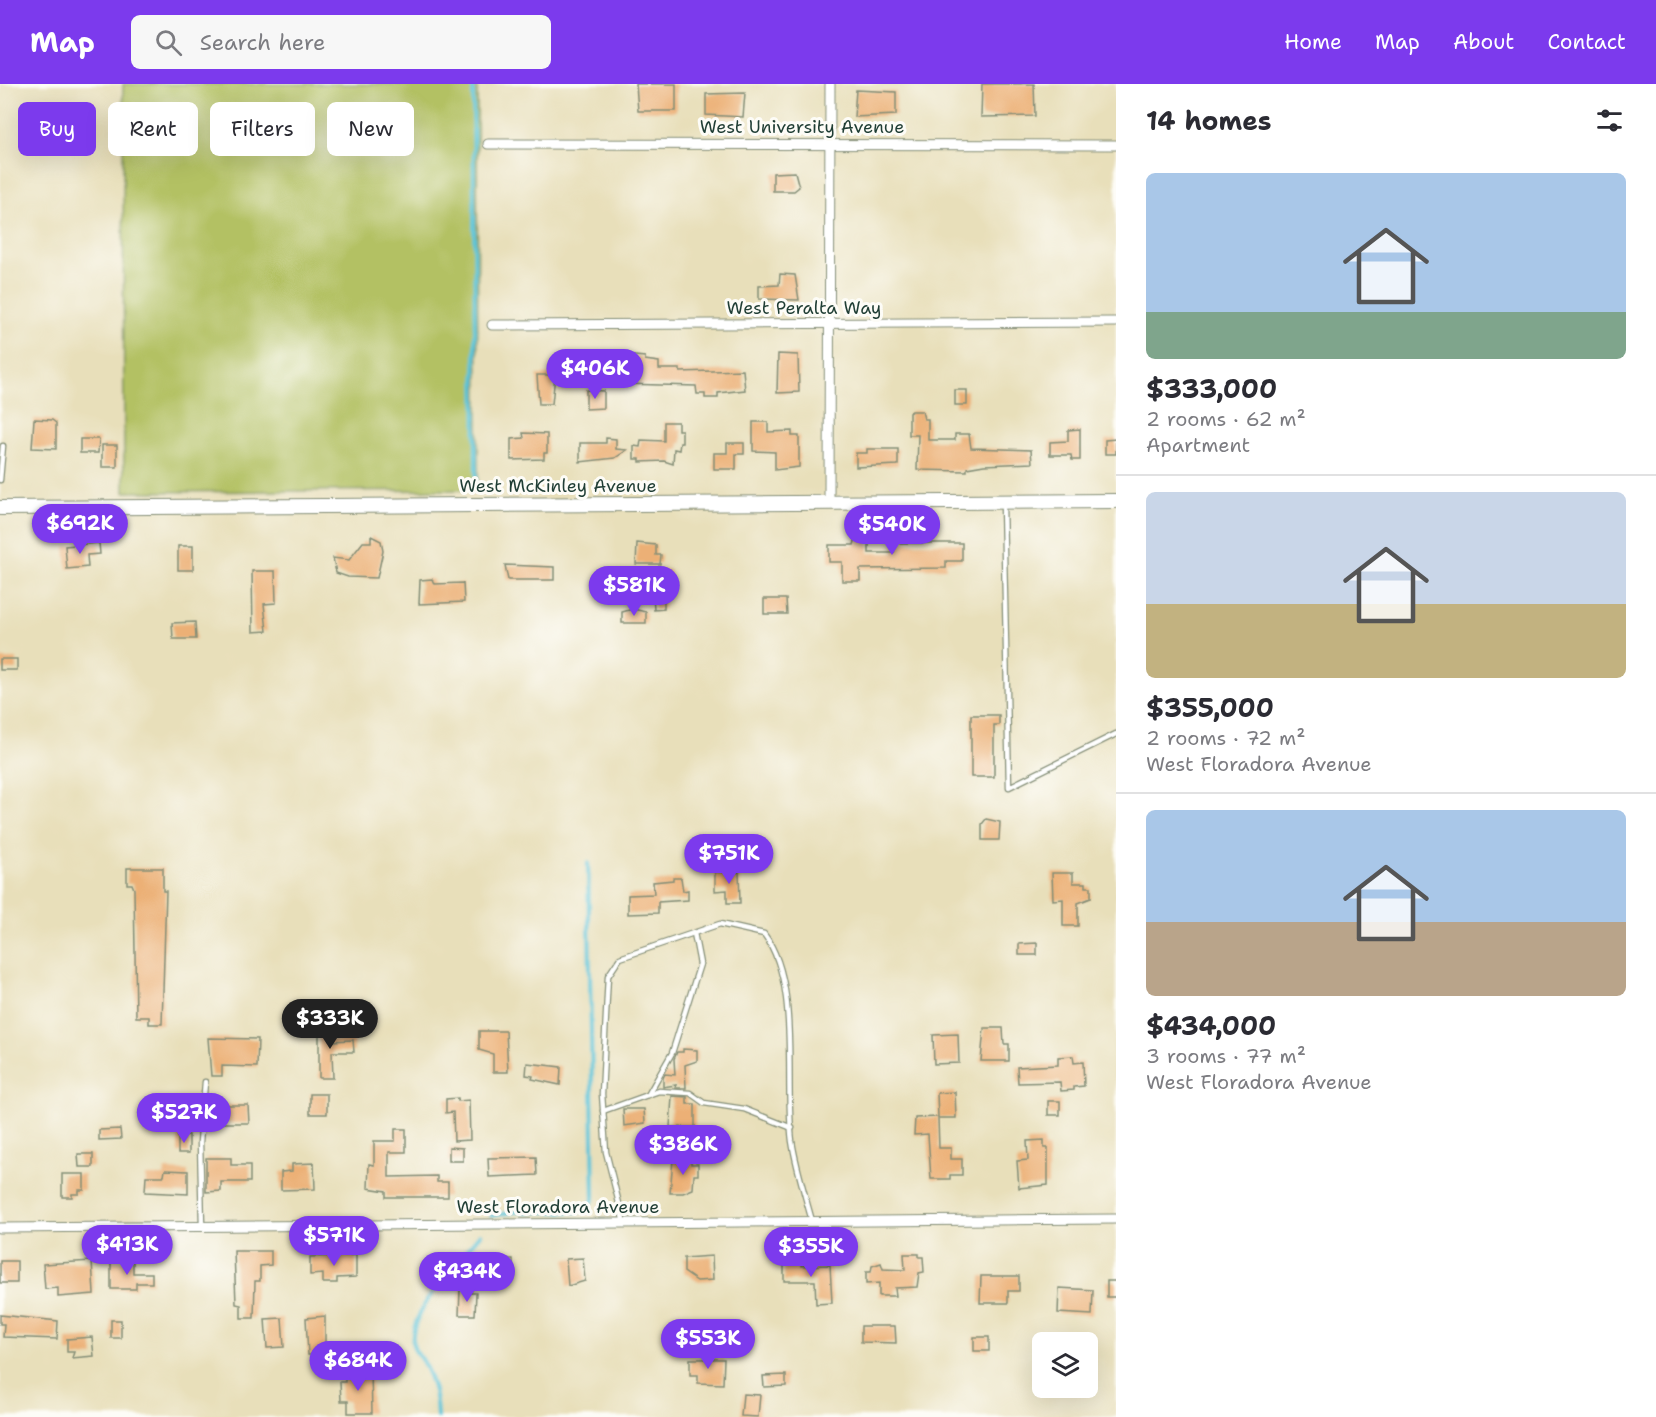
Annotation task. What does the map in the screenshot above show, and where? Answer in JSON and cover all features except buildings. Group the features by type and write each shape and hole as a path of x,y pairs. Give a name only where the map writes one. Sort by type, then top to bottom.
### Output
{"main road":[{"name":"West McKinley Avenue","path":"0,508 1116,501"}],"street":[{"path":"829,502 830,84"},
{"name":"West University Avenue","path":"488,144 831,143 1116,146"},
{"name":"West Peralta Way","path":"492,325 1116,322"},
{"name":"West Floradora Avenue","path":"0,1228 1116,1219"}],"lane":[{"path":"0,480 3,446"},
{"path":"1002,502 1009,787 1116,734"},
{"path":"624,1222 606,1152 603,1111 608,976 620,958 720,924 764,934 776,950 784,978 792,1141 812,1221"},
{"path":"648,1095 672,1053 700,964 694,933"},
{"path":"202,1226 200,1142 205,1082"},
{"path":"603,1111 659,1091 690,1093 704,1103 744,1109 792,1128"}],"green space":[{"path":"123,84 477,84 478,490 124,492 123,156 198,156 198,102 123,102"}],"waterway":[{"path":"473,84 476,485"},
{"path":"491,1216 513,1212 579,1212 589,1207 594,1198 588,863"},
{"path":"437,1417 432,1383 414,1348 413,1335 425,1304 480,1234"}]}
